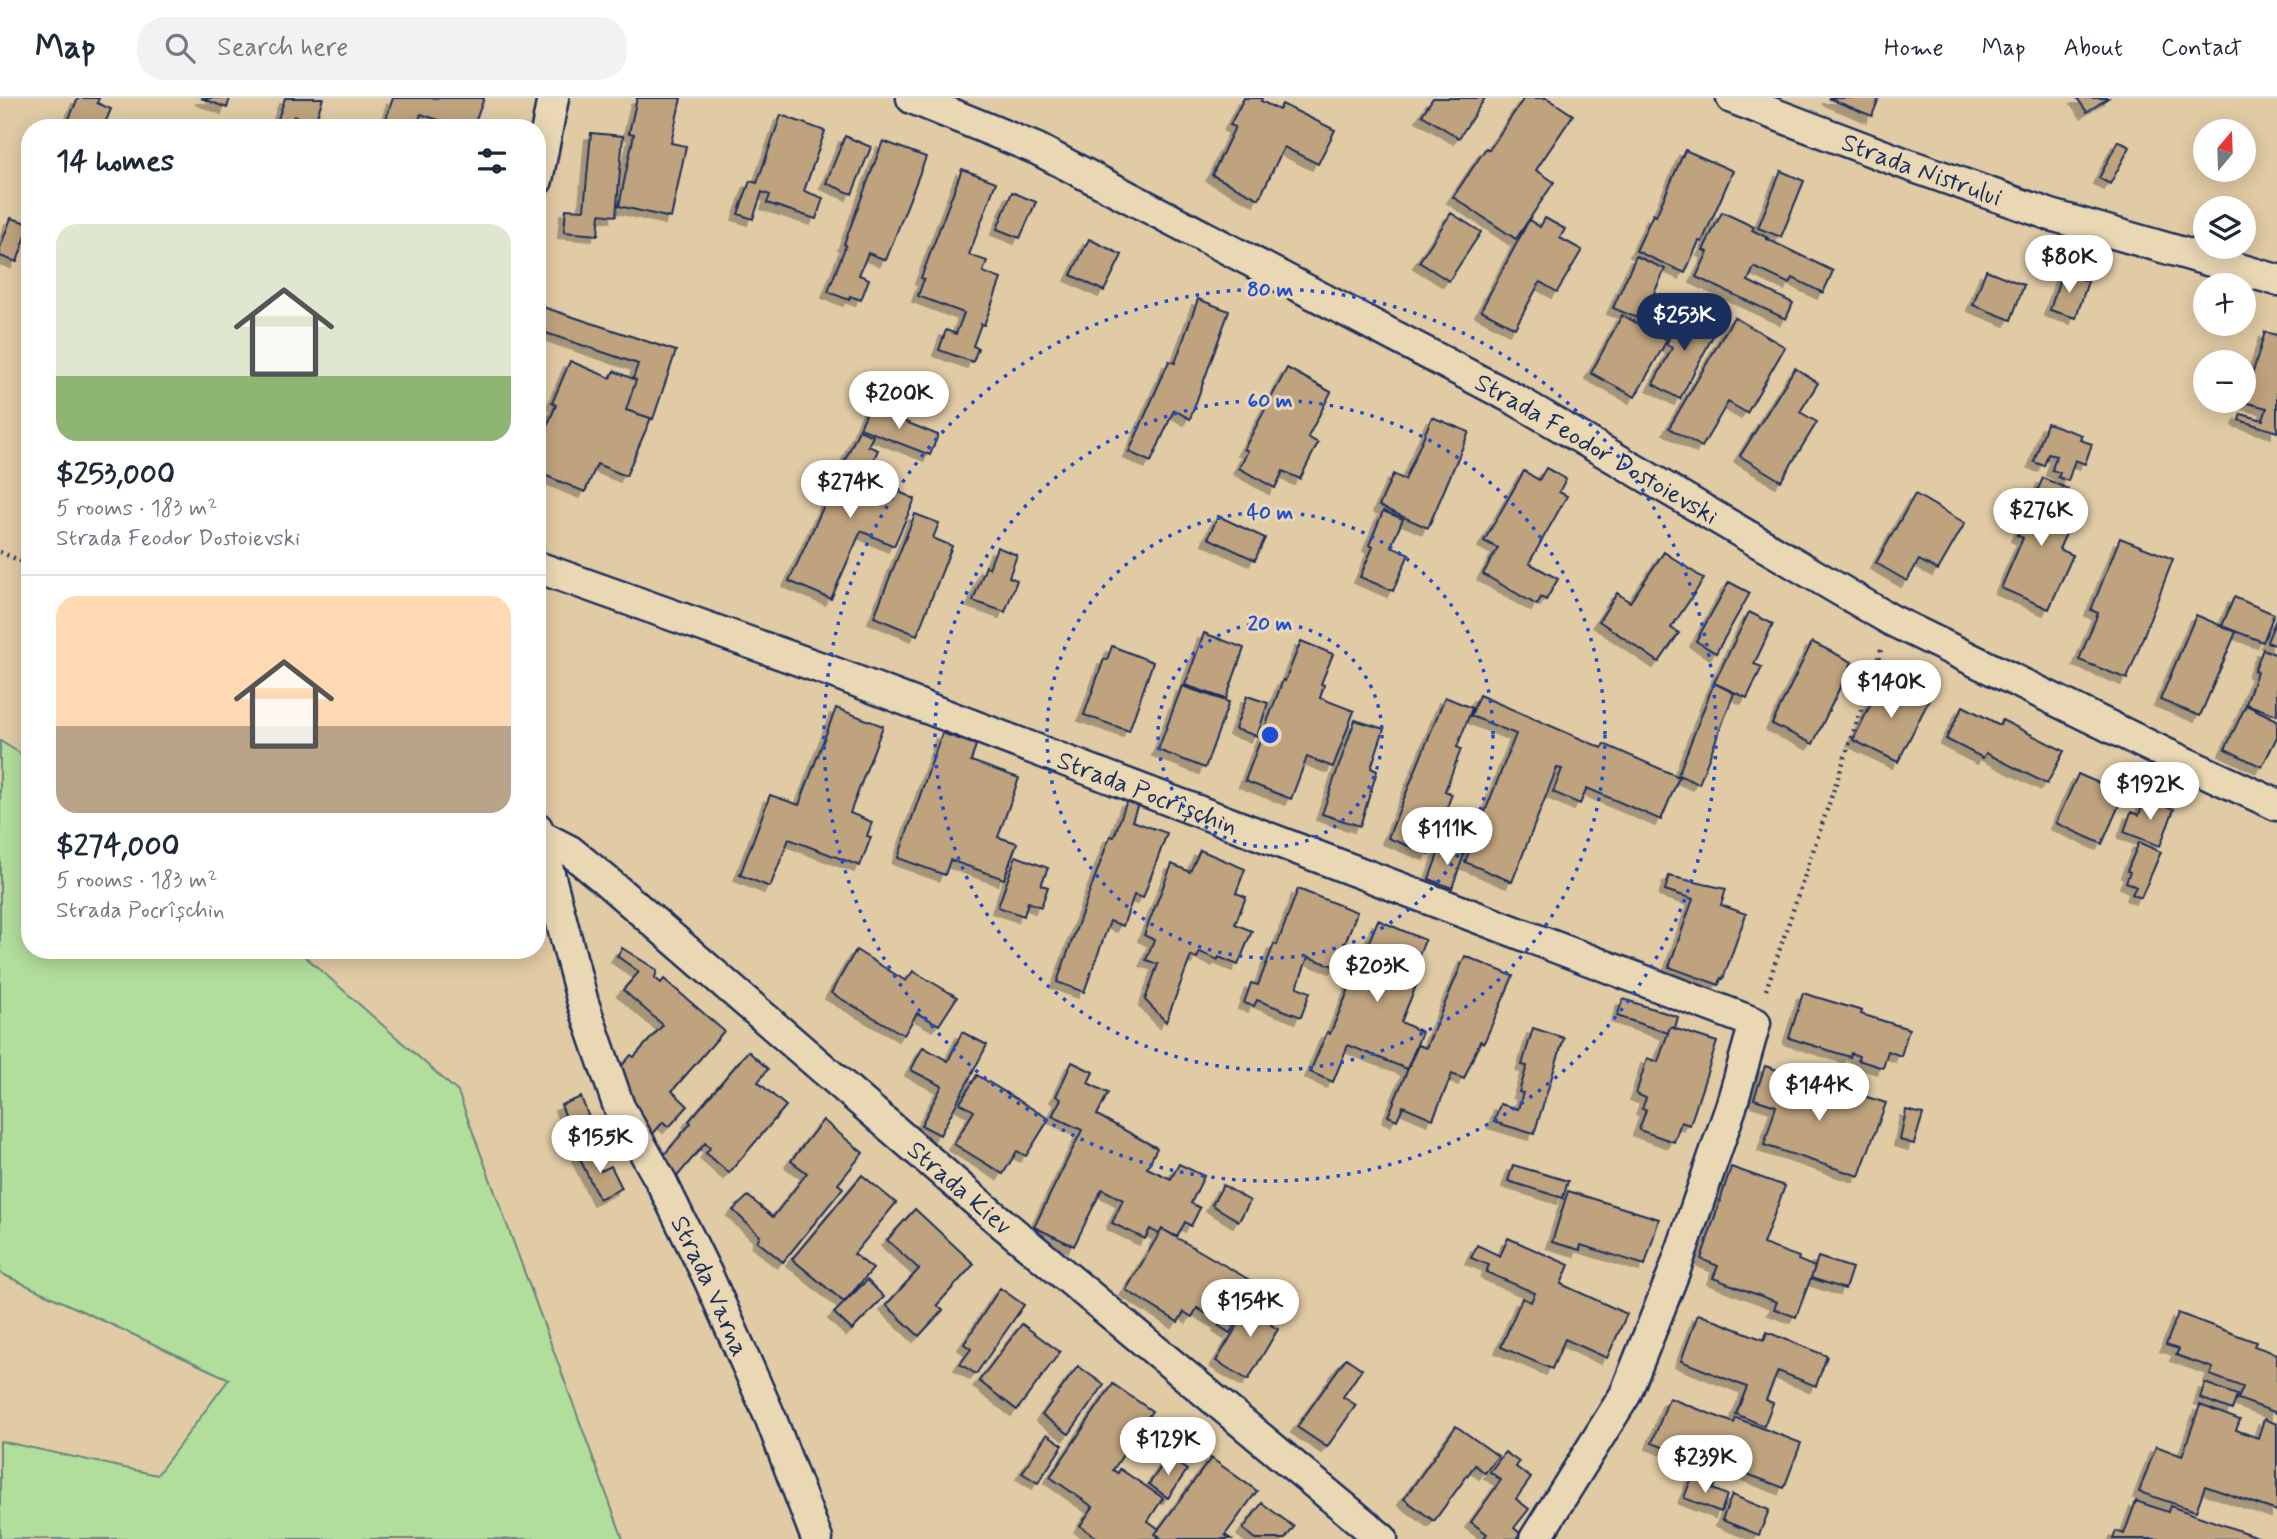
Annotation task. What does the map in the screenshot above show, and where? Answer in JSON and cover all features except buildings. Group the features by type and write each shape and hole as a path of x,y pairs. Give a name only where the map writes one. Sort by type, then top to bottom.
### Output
{"street":[{"path":"546,137 554,98"},
{"name":"Strada Feodor Dostoievski","path":"912,98 1037,149 1516,400 1891,620 2277,805"},
{"name":"Strada Nistrului","path":"1732,98 2051,215 2277,281"},
{"name":"Strada Pocrîșchin","path":"546,570 827,670 1755,1023"},
{"name":"Strada Kiev","path":"546,837 570,851 603,878 984,1208 1382,1539"},
{"name":"Strada Varna","path":"546,862 583,1003 619,1107 662,1183 709,1279 771,1419 817,1539"},
{"path":"1535,1539 1625,1395 1674,1272 1731,1107 1755,1023"}],"path":[{"path":"0,552 21,561"},
{"path":"1755,1023 1891,620"}],"green space":[{"path":"0,741 21,754 21,959 308,959 458,1092 623,1539 0,1539 0,1441 157,1475 229,1379 0,1273"}]}
